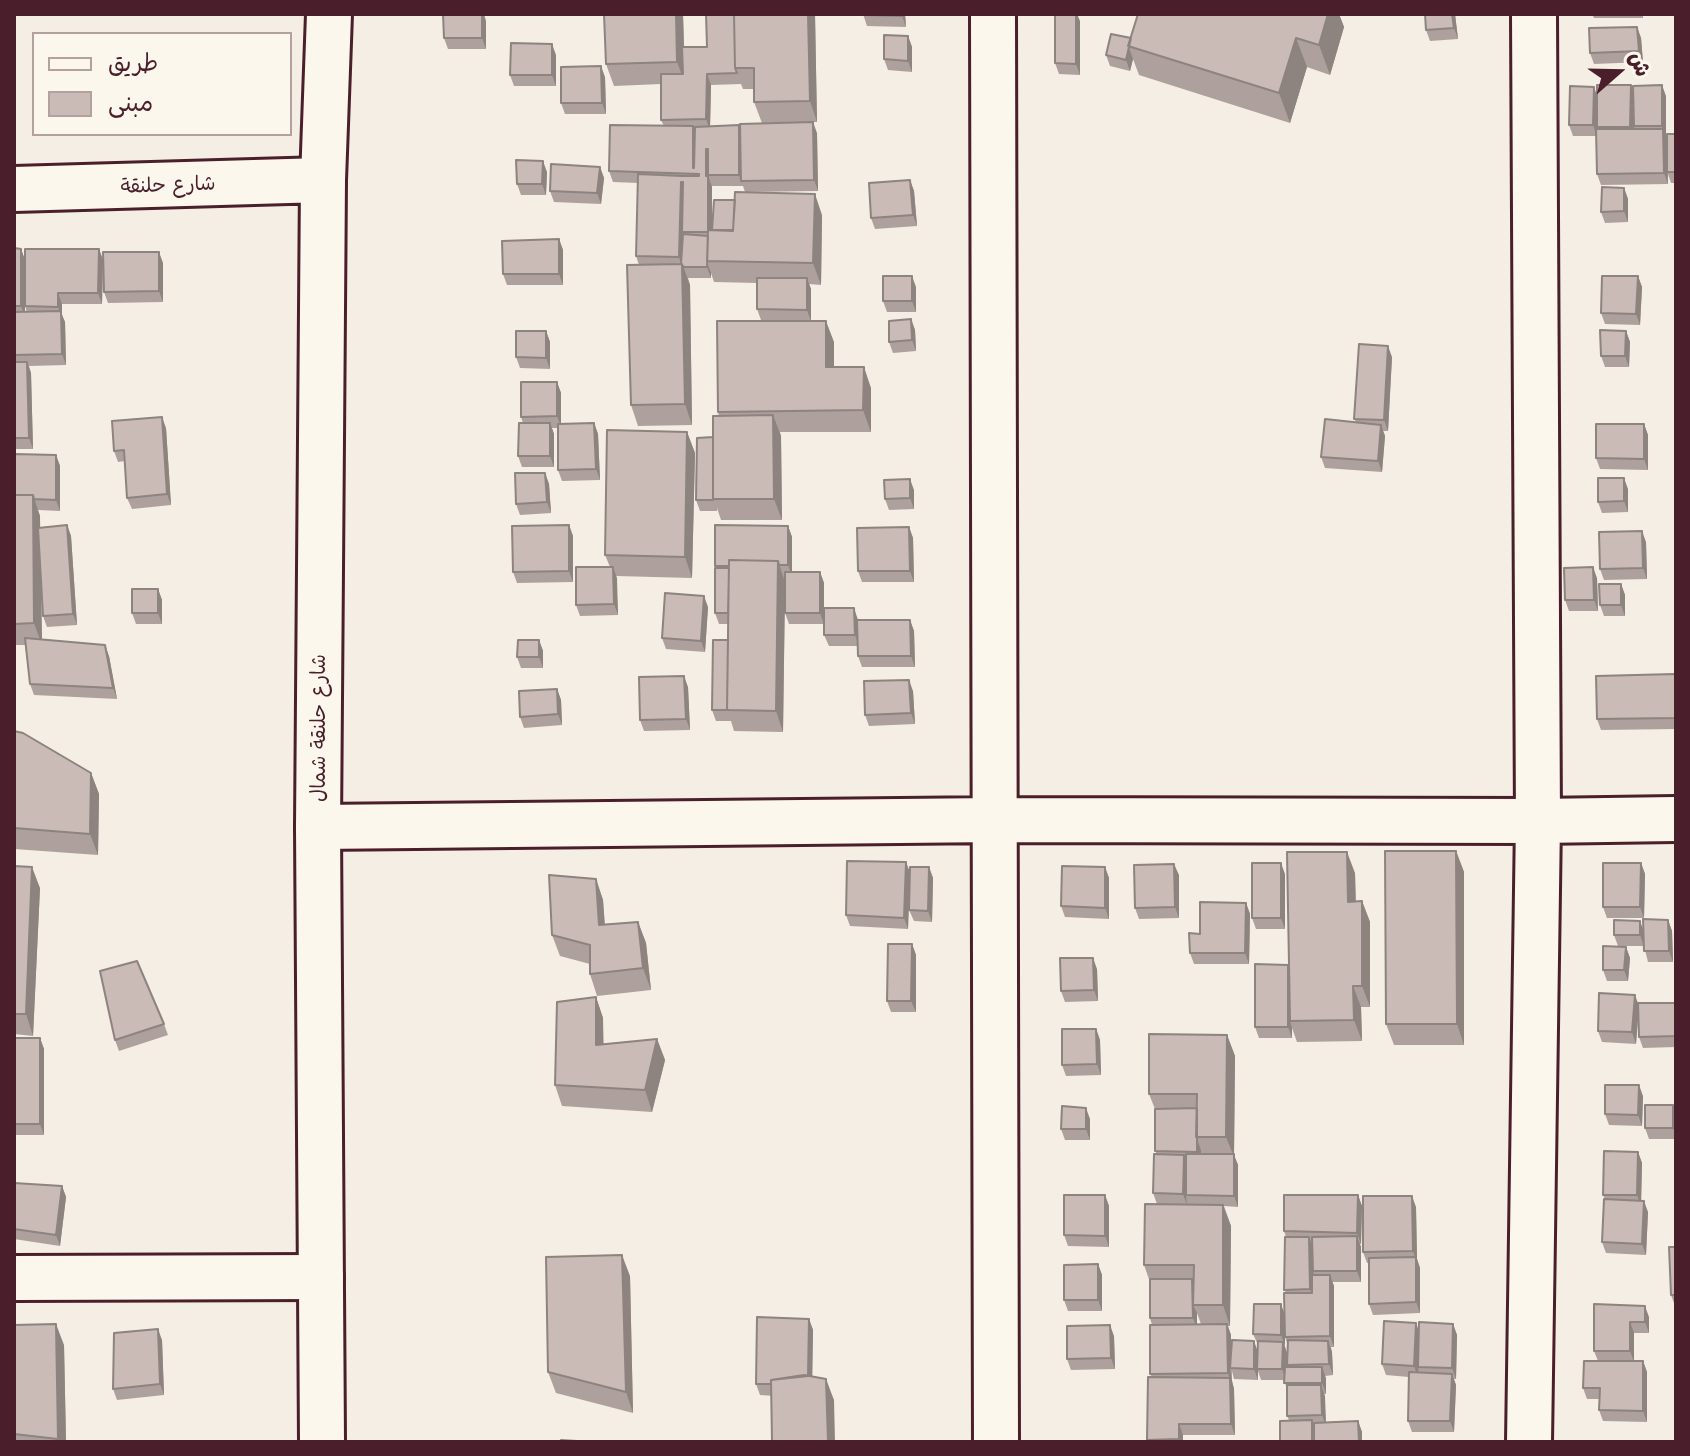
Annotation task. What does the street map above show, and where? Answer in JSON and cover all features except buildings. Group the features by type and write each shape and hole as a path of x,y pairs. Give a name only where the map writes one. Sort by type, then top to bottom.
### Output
{"street":[{"name":"شارع حلنقة شمال","path":"322,1442 318,827 323,180 329,14"},
{"path":"993,14 996,1442"},
{"path":"1529,1442 1538,821 1534,14"},
{"name":"شارع حلنقة","path":"14,189 323,180"},
{"path":"318,827 996,820 1676,819"},
{"path":"14,1278 321,1277"}]}
